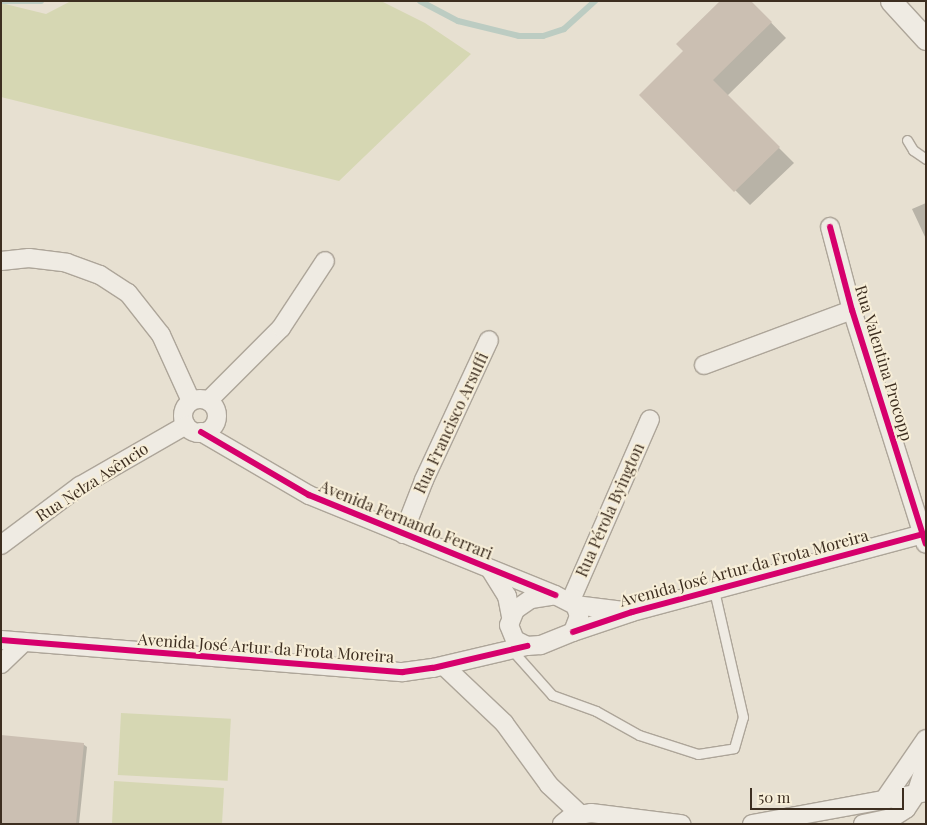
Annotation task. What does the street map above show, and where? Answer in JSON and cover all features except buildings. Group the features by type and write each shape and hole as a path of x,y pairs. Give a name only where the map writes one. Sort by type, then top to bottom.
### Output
{"street":[{"path":"891,1 926,39"},
{"name":"Rua Valentina Procopp","path":"830,227 852,310 924,539"},
{"path":"1,261 29,258 67,263 100,275 128,293 160,335 200,401 216,409 216,420 211,428 194,428 184,410 200,401 281,328 310,289 324,261"},
{"path":"704,365 852,310"},
{"name":"Rua Francisco Arsuffi","path":"403,534 424,480 490,340"},
{"name":"Rua Pérola Byington","path":"567,600 650,419"},
{"path":"216,420 251,460"},
{"name":"Avenida Fernando Ferrari","path":"194,428 309,494 567,600"},
{"name":"Rua Nelza Asêncio","path":"1,545 80,486 194,428"},
{"name":"Avenida José Artur da Frota Moreira","path":"573,632 632,612 714,590 924,539"},
{"name":"Avenida Fernando Ferrari","path":"490,569 507,596 510,621"},
{"path":"528,600 567,600 579,616 573,632 554,642 519,647 510,621 528,600"},
{"name":"Avenida José Artur da Frota Moreira","path":"567,600 632,612"},
{"name":"Avenida José Artur da Frota Moreira","path":"467,659 494,641 510,621"},
{"name":"Avenida José Artur da Frota Moreira","path":"1,640 379,671 418,671 519,647"},
{"path":"1,664 23,643"},
{"path":"444,666 504,723 549,785 580,814"},
{"path":"884,800 926,740"},
{"path":"863,824 898,816 921,793 926,764"},
{"path":"549,785 561,824 580,814 622,815 681,824"},
{"path":"752,824 921,793"}],"lane":[{"path":"907,140 913,150 926,160"},
{"path":"519,647 552,695 596,711 639,735 698,754 734,748 743,718 714,590"}],"green space":[{"path":"71,1 381,1 425,23 471,54 339,181 1,97 1,3 46,14"},
{"path":"121,713 231,719 228,781 118,775"},
{"path":"114,781 224,788 222,824 112,824"}],"waterway":[{"path":"3,1 41,1"},
{"path":"420,1 458,21 519,36 543,36 564,29 595,1"}],"cycle path":[{"path":"830,227 852,310 926,544"},
{"path":"201,432 309,495 555,595"},
{"path":"573,632 632,612 923,534"},
{"path":"1,640 403,672 433,668 527,646"}]}
